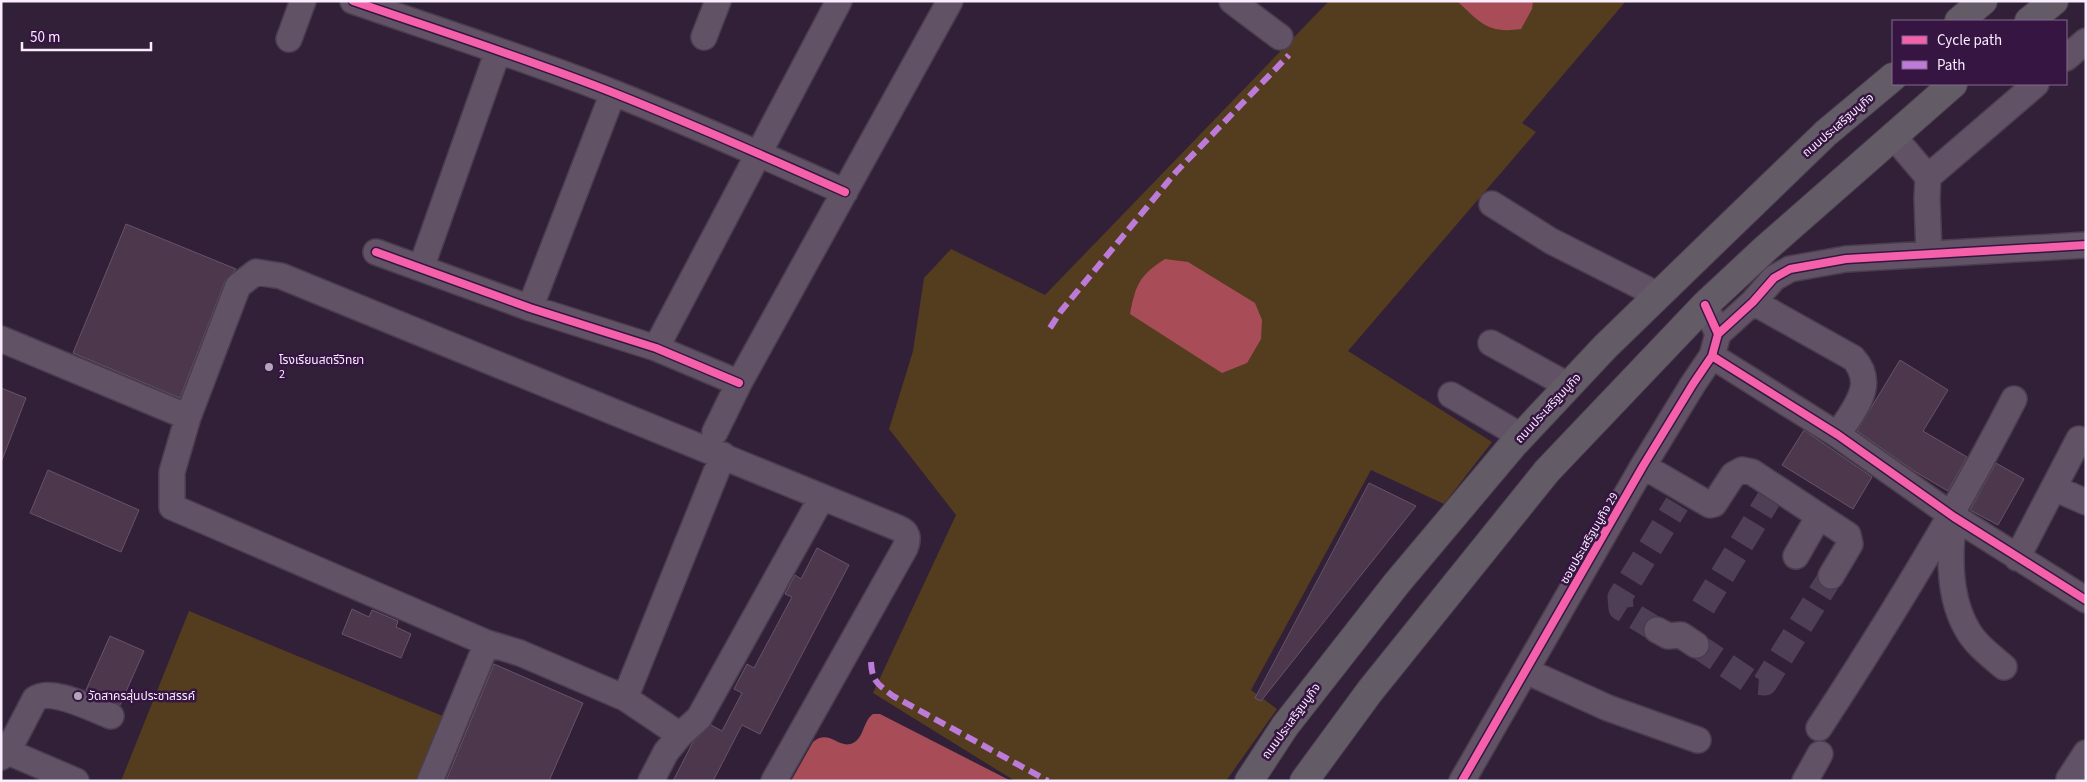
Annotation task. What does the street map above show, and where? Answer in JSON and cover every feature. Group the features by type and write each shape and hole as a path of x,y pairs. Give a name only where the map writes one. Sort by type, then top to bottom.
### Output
{"main road":[{"path":"1960,20 1983,1"},
{"path":"2030,20 2054,1"},
{"name":"ถนนประเสริฐมนูกิจ","path":"1249,781 1285,726 1397,583 1521,436 1658,295 1826,133 1892,78"},
{"path":"1304,781 1370,691 1547,471 1705,305 1952,85"}],"street":[{"path":"289,39 303,1"},
{"path":"353,1 613,93 760,154 845,192"},
{"path":"704,38 718,1"},
{"path":"656,348 839,1"},
{"path":"715,432 739,382 950,1"},
{"path":"1232,1 1280,37"},
{"path":"2067,57 2086,42"},
{"path":"421,268 498,51"},
{"path":"1928,177 2035,85"},
{"path":"530,308 613,93"},
{"path":"1893,136 1928,177 1929,254"},
{"path":"1492,204 1551,241 1658,295"},
{"name":"ซอยประเสริฐมนูกิจ 29","path":"1462,781 1643,466 1715,345 1774,278 1790,269 1846,259 2086,245"},
{"path":"376,252 530,308 656,348 739,382"},
{"path":"680,735 625,698 520,654 487,643 172,508 172,472 188,417 238,286 256,272 281,276 723,456 906,533 907,542 774,781"},
{"path":"1753,302 1853,358 1861,367 1865,376 1865,384 1860,398 1838,435"},
{"path":"1705,305 1715,345 1953,516 2086,600"},
{"path":"1,339 188,417"},
{"path":"1491,343 1569,386"},
{"path":"1451,395 1521,436"},
{"path":"1819,728 1874,644 1953,516 2014,398"},
{"path":"2017,558 2079,440"},
{"path":"625,698 723,456"},
{"path":"1643,466 1680,497 1710,505 1716,502 1733,475 1742,470 1747,470 1848,535 1850,538 1848,546 1831,576"},
{"path":"2054,488 2086,502"},
{"path":"650,781 666,752 680,735 699,718 822,497"},
{"path":"1796,556 1819,516"},
{"path":"1953,516 1951,569 1954,594 1959,613 1967,630 1981,647 2004,667"},
{"path":"1657,630 1668,636 1680,635 1696,645"},
{"path":"430,781 487,643"},
{"path":"1526,670 1608,708 1698,740"},
{"path":"76,781 3,754 12,743 35,699 41,695 53,694 111,716"},
{"path":"2069,779 2086,753"},
{"path":"1804,781 1820,754"}],"shaded area":[{"path":"1329,1 1626,1 1522,123 1536,132 1348,351 1492,442 1444,504 1371,470 1251,690 1277,709 1226,781 1015,781 873,693 956,515 889,429 913,351 924,278 951,249 1045,295"},
{"path":"1457,1 1533,1 1532,9 1521,29 1500,30 1485,25"},
{"path":"1165,259 1188,262 1255,303 1262,320 1261,339 1247,363 1222,373 1130,314 1134,295 1140,282 1149,271"},
{"path":"189,611 445,717 419,781 121,781"},
{"path":"873,714 880,714 1011,781 791,781 813,742 824,737 843,744 853,743 857,741 867,721"}],"building":[{"path":"126,224 236,269 225,281 180,398 73,353"},
{"path":"1900,360 1948,390 1923,431 1967,457 1948,491 1914,471 1857,431"},
{"path":"1,388 26,398 2,460 1,460"},
{"path":"1804,430 1872,477 1853,509 1782,465"},
{"path":"1996,463 2024,479 1998,525 1970,510"},
{"path":"48,470 139,510 121,552 30,513"},
{"path":"1369,483 1416,506 1261,701 1255,698"},
{"path":"817,548 849,565 760,734 742,725 713,781 673,781 693,742 711,725 722,731 742,693 734,689 747,664 754,668 792,597 785,594 795,575 801,579"},
{"path":"352,609 369,617 372,610 398,621 396,627 411,634 401,658 342,634"},
{"path":"110,636 144,651 120,705 86,690"},
{"path":"494,664 583,703 549,781 446,781"}],"tunnel":[{"path":"1703,607 1776,487"},
{"path":"1657,630 1621,608 1620,597 1677,504"},
{"path":"1696,645 1751,682 1765,683 1831,576"}],"marked path":[{"path":"1050,328 1061,311 1176,172 1289,55"},
{"path":"871,662 874,678 893,696 1048,781"}],"cycle path":[{"path":"353,1 517,57 614,93 730,141 845,192"},
{"path":"1718,334 1753,302 1774,278 1790,269 1846,259 2086,245"},
{"path":"376,252 530,308 656,348 739,383"},
{"path":"1462,781 1643,466 1712,356 1718,334 1705,305"},
{"path":"1712,356 1838,435 1954,517 2086,600"}],"place":[{"name":"โรงเรียนสตรีวิทยา 2","path":"269,367"},
{"name":"วัดสาครสุ่นประชาสรรค์","path":"78,696"}]}
